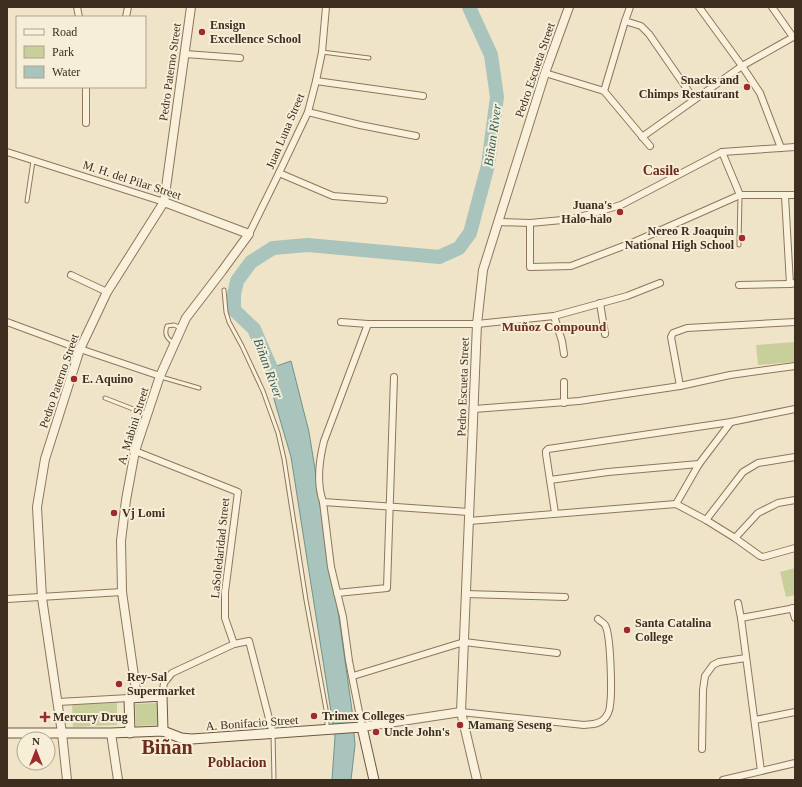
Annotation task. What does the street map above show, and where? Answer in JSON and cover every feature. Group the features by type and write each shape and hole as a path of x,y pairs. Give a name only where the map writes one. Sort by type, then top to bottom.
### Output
{"main road":[{"path":"7,733 62,734 130,733 163,731 162,696 133,697 130,733"},
{"name":"A. Bonifacio Street","path":"163,731 181,738 192,739 359,727"},
{"path":"359,727 374,780"}],"street":[{"name":"Pedro Paterno Street","path":"67,780 58,702 42,598 37,507 45,459 80,349 108,292 164,202 191,7"},
{"name":"Juan Luna Street","path":"249,234 308,112 322,52 326,7"},
{"name":"Pedro Escueta Street","path":"477,780 462,712 465,594 477,324 483,270 545,73 569,7"},
{"path":"604,91 624,21 630,7"},
{"path":"699,7 760,93 781,148"},
{"path":"642,137 742,66 794,37 772,7"},
{"path":"624,21 641,26 649,34 694,99"},
{"path":"185,54 240,58"},
{"path":"545,73 604,91 650,146"},
{"path":"316,81 424,96"},
{"path":"86,88 86,123"},
{"path":"308,112 360,125 416,136"},
{"path":"498,222 530,223 573,219 621,205 722,152 795,147"},
{"name":"M. H. del Pilar Street","path":"7,152 164,202 249,234"},
{"path":"722,152 740,195"},
{"path":"279,174 333,196 384,200"},
{"path":"530,223 530,267 571,266 634,242 740,195 795,195"},
{"path":"739,285 792,284 785,196"},
{"name":"A. Mabini Street","path":"133,697 122,592 121,541 126,500 135,451 160,376 186,318 249,234"},
{"path":"787,235 795,235"},
{"path":"71,276 108,292"},
{"path":"341,322 368,324 477,324 554,316 627,296 660,283"},
{"path":"600,303 605,334"},
{"path":"554,316 562,341 564,354"},
{"path":"7,322 160,376"},
{"path":"680,386 671,337 673,333 687,328 795,322"},
{"path":"359,727 353,676 349,660 343,617 331,566 323,502 320,490 319,470 320,456 324,441 368,324"},
{"path":"474,409 564,403 680,386 730,375 795,366"},
{"path":"337,593 387,588 394,377"},
{"path":"564,382 564,403"},
{"path":"555,513 546,451 548,448 731,422 795,410"},
{"path":"676,504 699,464 731,422"},
{"name":"LaSoledaridad Street","path":"135,451 238,492 225,592 225,618 234,644"},
{"path":"706,520 743,472 758,464 795,457"},
{"path":"550,480 608,472 699,464"},
{"path":"735,538 758,513 778,503 795,500"},
{"path":"323,502 469,512"},
{"path":"468,521 676,504 706,520 763,557 795,548"},
{"path":"7,599 122,592"},
{"path":"465,594 565,597"},
{"path":"738,603 761,771"},
{"path":"741,618 794,608 795,618"},
{"path":"462,712 584,725 597,724 602,721 607,715 610,706 610,648 606,627 598,619"},
{"path":"162,696 164,683 172,674 234,644 250,640 272,734"},
{"path":"353,676 464,642 557,653"},
{"path":"702,749 703,690 705,676 712,665 719,662 746,658"},
{"path":"58,702 133,697"},
{"name":"A. Bonifacio Street","path":"359,727 462,712"},
{"path":"755,720 795,712"},
{"path":"111,733 118,780"},
{"path":"723,780 795,763"}],"lane":[{"path":"322,52 369,58"},
{"path":"27,201 33,161"},
{"path":"740,195 740,245"},
{"path":"224,290 226,312 229,322 246,353 263,390 278,433 284,459 306,600 329,730"},
{"path":"174,345 166,337 165,332 167,326 174,325 181,328"},
{"path":"160,376 199,388"},
{"path":"105,398 147,415"},
{"path":"272,734 274,780"}],"green space":[{"path":"795,342 795,362 758,365 756,345"},
{"path":"795,568 795,595 786,597 780,572"},
{"path":"117,703 117,725 73,727 72,704"},
{"path":"157,703 158,725 136,726 135,704"}],"water":[{"path":"291,361 309,432 337,604 352,710 355,745 351,780 332,780 335,737 291,457 264,365 271,368"}],"waterway":[{"name":"Biñan River","path":"276,385 271,368 254,329 234,310 234,295 237,281 251,262 273,248 308,245 439,257 459,248 470,233 488,165 497,97 491,55 469,7"}],"place":[{"name":"Ensign Excellence School","path":"202,32"},
{"name":"Snacks and Chimps Restaurant","path":"747,87"},
{"name":"Juana's Halo-halo","path":"620,212"},
{"name":"Nereo R Joaquin National High School","path":"742,238"},
{"name":"E. Aquino","path":"74,379"},
{"name":"Vj Lomi","path":"114,513"},
{"name":"Santa Catalina College","path":"627,630"},
{"name":"Rey-Sal Supermarket","path":"119,684"},
{"name":"Trimex Colleges","path":"314,716"},
{"name":"Mercury Drug","path":"45,717"},
{"name":"Mamang Seseng","path":"460,725"},
{"name":"Uncle John's","path":"376,732"}],"district":[{"name":"Casile","path":"661,170"},
{"name":"Muñoz Compound","path":"554,326"},
{"name":"Biñan","path":"167,747"},
{"name":"Poblacion","path":"237,762"}]}
